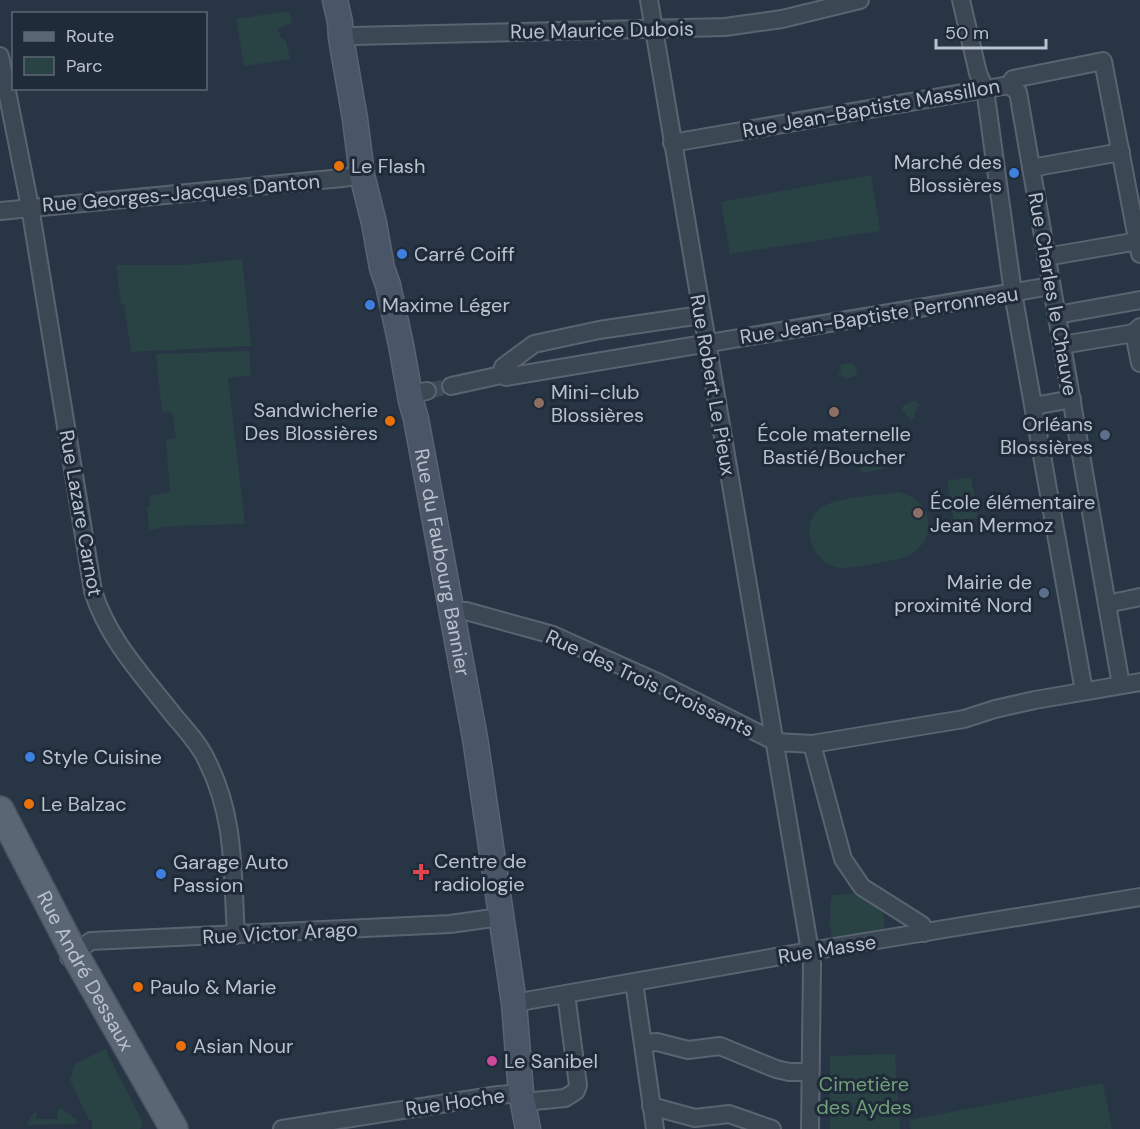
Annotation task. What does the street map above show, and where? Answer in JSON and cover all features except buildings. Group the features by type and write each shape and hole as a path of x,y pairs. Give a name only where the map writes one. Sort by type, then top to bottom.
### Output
{"main road":[{"name":"Rue du Faubourg Bannier","path":"335,0 362,175 401,345 418,393 416,419 475,738 514,1004 528,1129"},
{"name":"Rue André Dessaux","path":"0,810 70,956 174,1129"}],"street":[{"name":"Rue Robert Le Pieux","path":"649,0 701,315 776,742"},
{"name":"Rue Maurice Dubois","path":"341,38 725,27 782,19 861,0"},
{"name":"Rue Charles le Chauve","path":"961,0 978,73 985,89 1013,293 1084,691"},
{"name":"Rue Lazare Carnot","path":"0,56 30,207 93,591 99,612 115,640 207,759 218,785 231,832 236,935"},
{"name":"Rue Jean-Baptiste Massillon","path":"672,143 1009,85 1013,79 1103,61 1121,152"},
{"name":"Rue Charles le Chauve","path":"1009,85 1018,92 1121,685"},
{"path":"1031,168 1121,152 1139,250 1046,257"},
{"name":"Rue Georges-Jacques Danton","path":"0,211 362,175"},
{"name":"Rue Jean-Baptiste Perronneau","path":"451,386 501,375 506,377 1051,286"},
{"path":"1057,315 1140,300"},
{"path":"501,375 503,367 534,344 599,330 701,315"},
{"path":"1062,345 1137,330 1140,363"},
{"path":"1034,406 1072,399"},
{"path":"1107,604 1140,597"},
{"name":"Rue des Trois Croissants","path":"452,612 466,611 553,635 655,681 776,742 812,744 964,718 994,709 1140,682"},
{"name":"Rue des Trois Croissants","path":"776,742 812,964 810,1129"},
{"path":"812,744 843,859 862,887 922,925 924,933"},
{"name":"Rue Masse","path":"514,1004 810,951 1140,897"},
{"name":"Rue Victor Arago","path":"70,956 91,941 450,924 500,917"},
{"path":"634,982 655,1129"},
{"name":"Rue Hoche","path":"282,1129 498,1095 565,1098 576,1091 578,1085 566,994"},
{"path":"643,1043 657,1042 688,1050 720,1046 776,1069 789,1072 810,1072"},
{"path":"651,1106 695,1118 729,1114 772,1129"}],"green space":[{"path":"289,11 292,24 278,28 280,36 286,41 290,59 244,66 236,19"},
{"path":"871,175 880,231 730,254 721,202"},
{"path":"242,259 251,346 131,352 116,265 185,265"},
{"path":"249,351 251,375 228,378 245,524 171,526 149,530 147,507 151,505 149,496 170,492 166,440 176,438 172,412 162,413 156,354"},
{"path":"849,363 857,369 856,376 846,379 843,376 840,377 838,373 841,371 840,365"},
{"path":"911,401 916,401 919,406 915,417 911,420 902,407"},
{"path":"883,453 886,468 861,473 858,457"},
{"path":"971,477 978,518 954,522 947,481"},
{"path":"898,492 918,502 925,510 928,519 926,539 910,555 847,568 835,567 825,562 817,554 809,534 810,524 814,515 822,507 848,499"},
{"path":"858,894 876,903 884,916 884,927 880,932 836,939 832,937 829,921 832,895"},
{"path":"105,1049 143,1123 140,1129 92,1129 92,1120 89,1120 70,1080 75,1064"},
{"name":"Cimetière des Aydes","path":"895,1054 900,1129 830,1129 830,1056"},
{"path":"1103,1083 1112,1129 911,1129 909,1120"},
{"path":"61,1108 76,1119 76,1124 27,1125 36,1109 36,1119 57,1119 58,1109"}],"tunnel":[{"path":"427,391 451,386"}],"place":[{"name":"Le Flash","path":"339,166"},
{"name":"Marché des Blossières","path":"1014,173"},
{"name":"Carré Coiff","path":"402,254"},
{"name":"Maxime Léger","path":"370,305"},
{"name":"Mini-club Blossières","path":"539,403"},
{"name":"École maternelle Bastié/Boucher","path":"834,412"},
{"name":"Sandwicherie Des Blossières","path":"390,421"},
{"name":"Orléans Blossières","path":"1105,435"},
{"name":"École élémentaire Jean Mermoz","path":"918,513"},
{"name":"Mairie de proximité Nord","path":"1044,593"},
{"name":"Style Cuisine","path":"30,757"},
{"name":"Le Balzac","path":"29,804"},
{"name":"Centre de radiologie","path":"421,872"},
{"name":"Garage Auto Passion","path":"161,874"},
{"name":"Paulo & Marie","path":"138,987"},
{"name":"Asian Nour","path":"181,1046"},
{"name":"Le Sanibel","path":"492,1061"}]}
